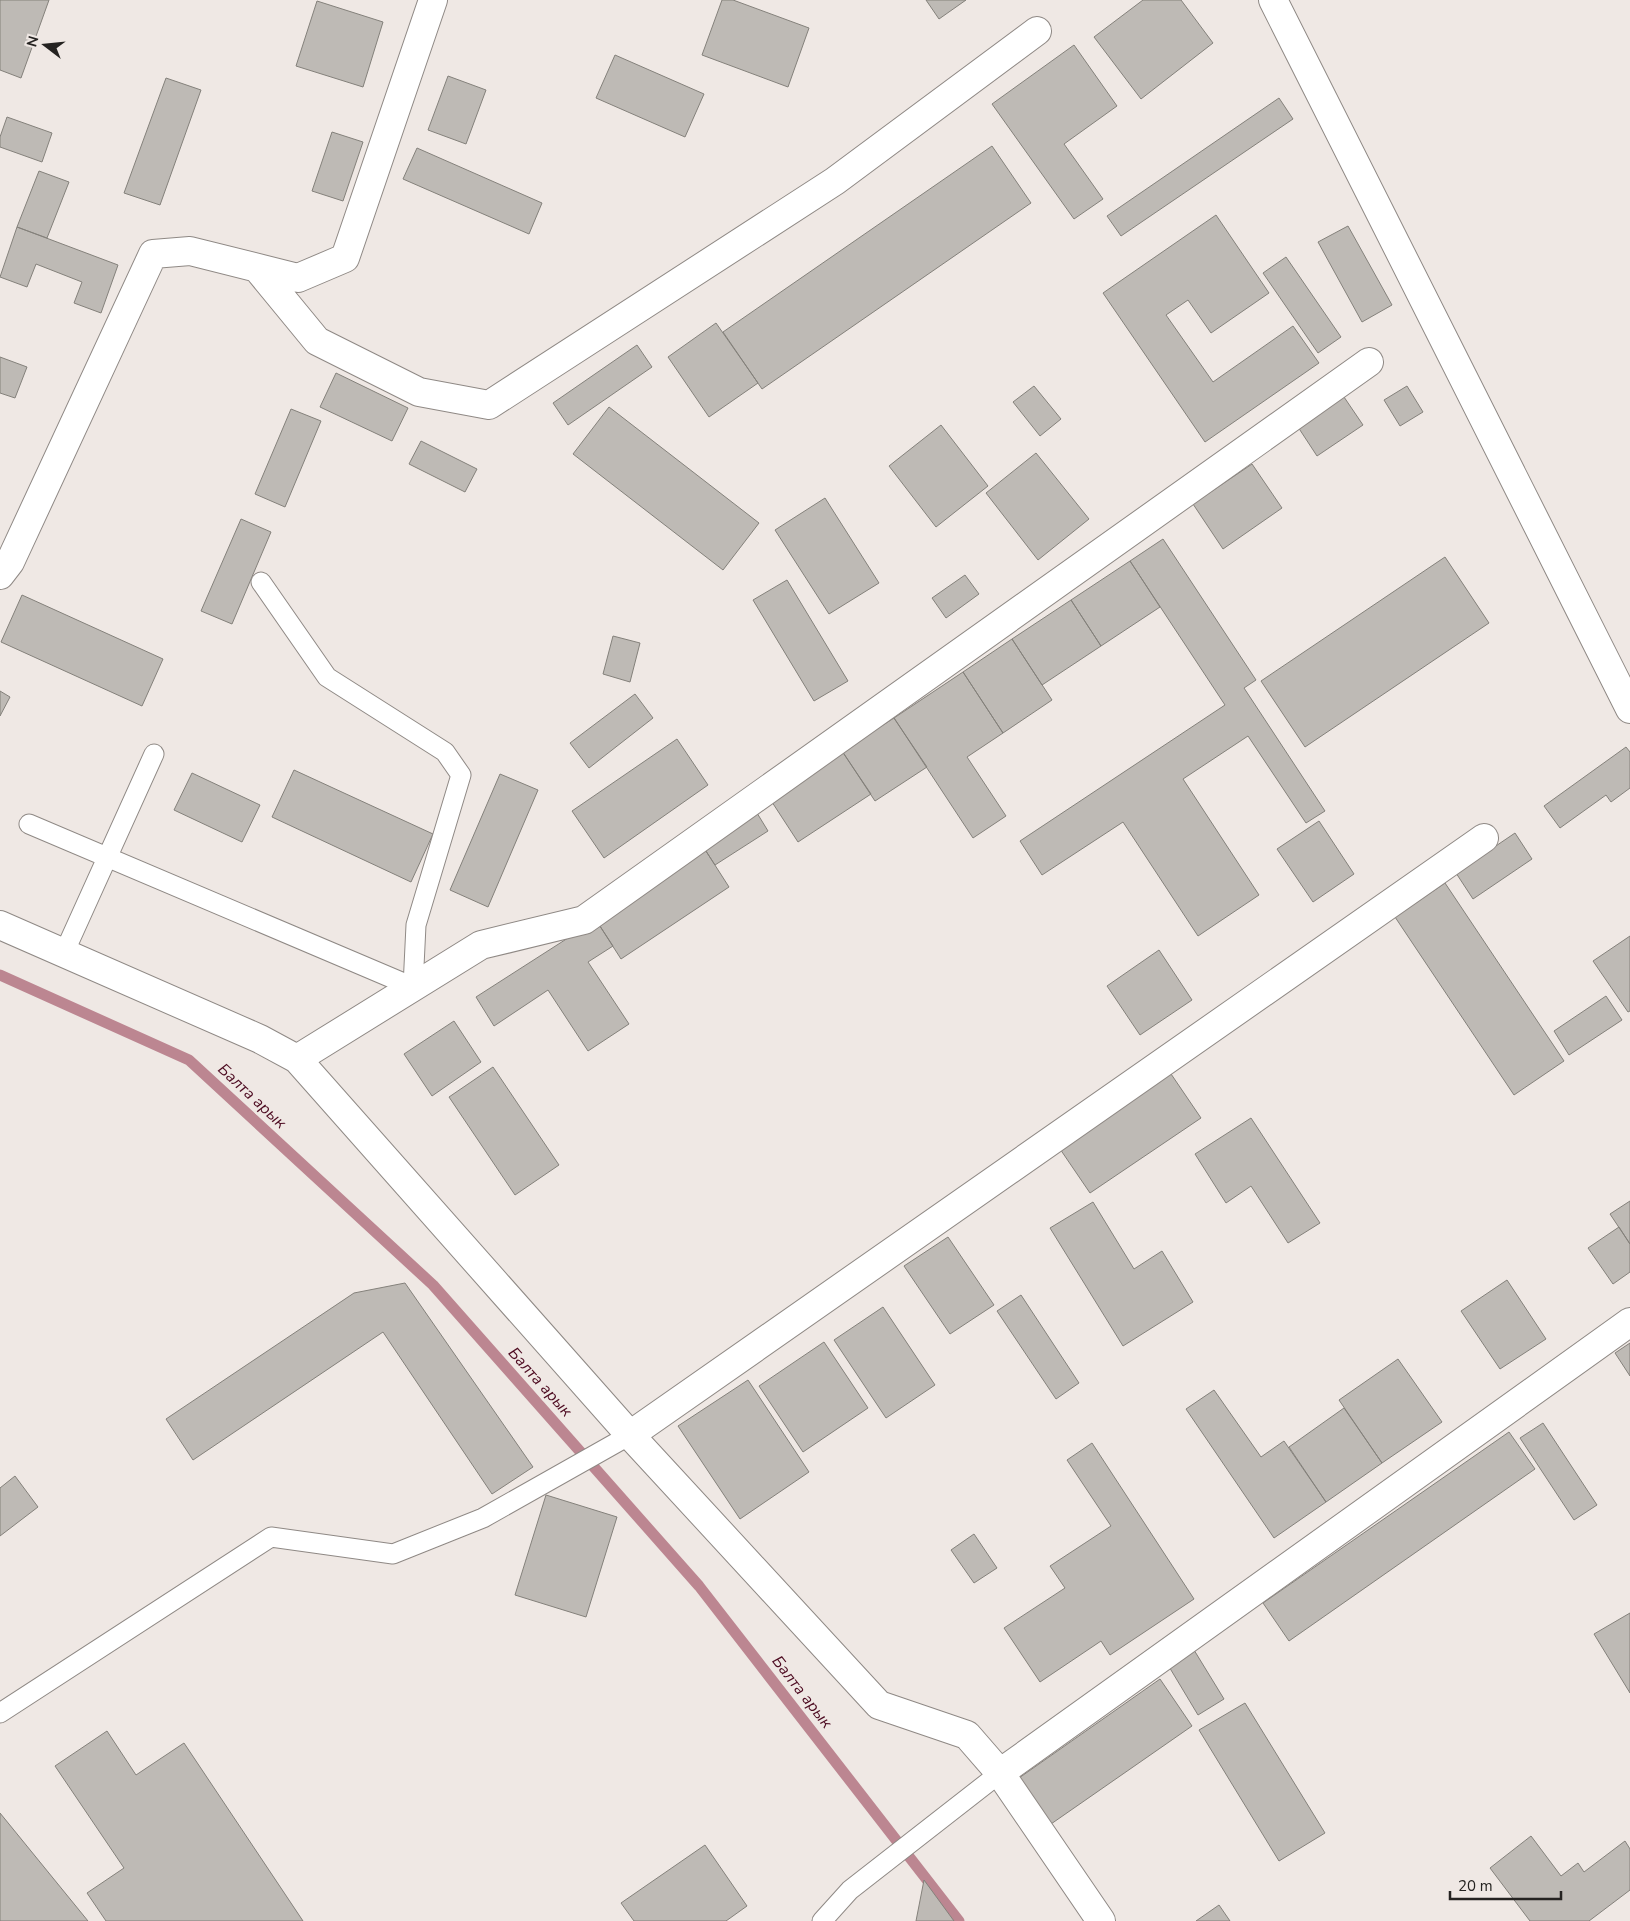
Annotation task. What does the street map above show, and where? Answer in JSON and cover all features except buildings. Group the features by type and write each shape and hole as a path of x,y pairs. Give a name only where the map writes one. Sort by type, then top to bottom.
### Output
{"street":[{"path":"0,576 10,562 153,254 190,251 298,278 346,258 432,0"},
{"path":"1273,0 1630,709"},
{"path":"257,268 317,341 418,392 488,405 836,181 1037,31"},
{"path":"297,1059 481,945 584,920 1370,362"},
{"path":"630,1435 1484,838"},
{"path":"0,925 260,1039 297,1059 630,1435 878,1705 967,1735 1000,1772 1101,1921"},
{"path":"1000,1772 1630,1322"}],"lane":[{"path":"29,824 413,987 416,925 461,775 445,752 327,676 261,582"},
{"path":"64,953 154,754"},
{"path":"0,1713 271,1538 393,1554 484,1518 630,1435"},
{"path":"822,1921 850,1890 1000,1772"}],"waterway":[{"name":"Балта арык","path":"0,975 189,1060 433,1285 699,1586 959,1921"}]}
